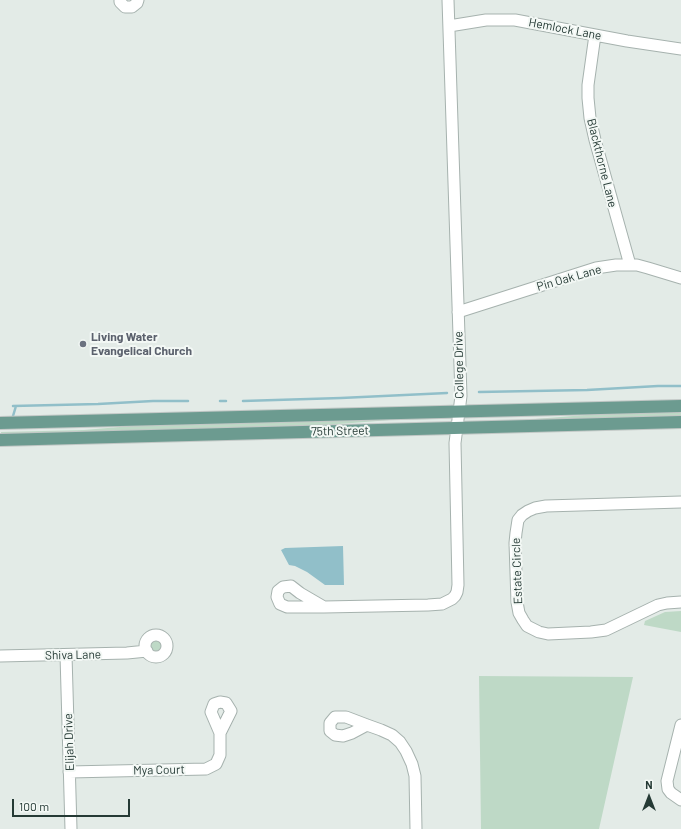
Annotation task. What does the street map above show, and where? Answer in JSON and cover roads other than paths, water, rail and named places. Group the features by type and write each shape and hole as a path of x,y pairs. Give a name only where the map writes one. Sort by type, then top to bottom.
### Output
{"main road":[{"name":"75th Street","path":"0,423 681,406"},
{"name":"75th Street","path":"0,440 681,422"}],"street":[{"path":"120,0 120,2 125,6 132,7 138,0"},
{"name":"College Drive","path":"324,606 442,604 455,596 457,592 455,443 461,396 448,0"},
{"name":"Hemlock Lane","path":"449,26 486,20 506,20 526,22 595,36 681,49"},
{"name":"Blackthorne Lane","path":"595,36 588,85 590,118 630,265"},
{"name":"Pin Oak Lane","path":"458,312 596,268 616,265 630,265 648,268 681,278"},
{"name":"Estate Circle","path":"681,502 546,506 534,508 522,515 518,520 515,543 519,613 528,626 539,632 548,634 606,630 658,605 681,602"},
{"name":"Shiva Lane","path":"0,656 127,653 147,651"},
{"name":"Elijah Drive","path":"66,655 71,829"},
{"path":"367,725 392,735 400,742 411,759 415,776 416,829"},
{"path":"681,725 667,781 668,789 681,800"},
{"name":"Mya Court","path":"69,772 206,769 216,764 220,755 220,733"}],"water":[{"path":"343,546 344,585 325,585 307,572 295,566 289,565 281,550 285,548"}],"waterway":[{"path":"479,392 587,390 681,386"},
{"path":"243,401 447,393"},
{"path":"13,406 188,401"},
{"path":"220,401 226,401"},
{"path":"12,418 16,406"}],"place":[{"name":"Living Water Evangelical Church","path":"83,344"}]}
